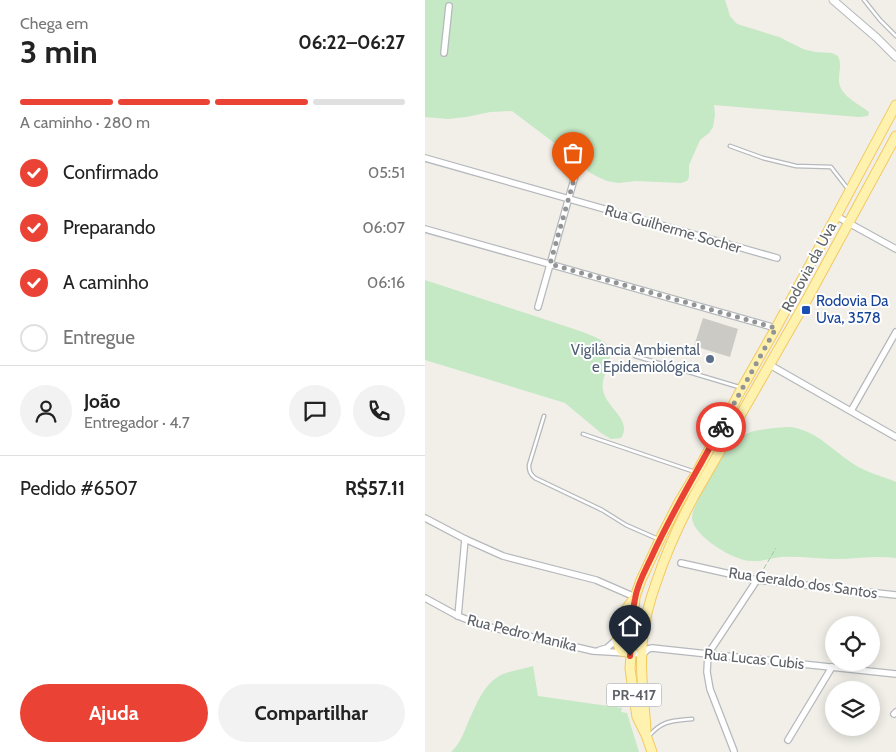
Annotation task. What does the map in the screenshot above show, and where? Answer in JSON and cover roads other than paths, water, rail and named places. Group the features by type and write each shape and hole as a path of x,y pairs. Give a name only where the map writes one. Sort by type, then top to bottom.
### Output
{"main road":[{"name":"Rodovia da Uva","path":"652,752 637,717 630,669 635,597 679,502 776,328 896,105"},
{"name":"Rodovia da Uva","path":"647,737 641,679 643,636 647,612 670,545 681,520 770,365 896,136"},
{"path":"630,653 622,650 617,639 623,615 635,597"}],"street":[{"path":"833,0 896,57"},
{"path":"444,53 449,6"},
{"path":"538,306 582,151"},
{"name":"Rua Guilherme Socher","path":"425,158 777,258"},
{"path":"836,216 896,249"},
{"path":"425,229 776,328"},
{"path":"851,411 896,332"},
{"path":"770,365 896,437"},
{"path":"425,518 503,556 596,580 635,597"},
{"path":"458,616 465,539"},
{"name":"Rua Geraldo dos Santos","path":"681,563 757,580 896,595"},
{"path":"734,751 710,689 707,672 707,654 757,580"},
{"name":"Rua Pedro Manika","path":"425,598 458,616 481,625 593,651 643,654"},
{"name":"Rua Pedro Manika","path":"593,651 607,648 617,639"},
{"name":"Rua Lucas Cubis","path":"643,654 652,648 825,666"},
{"path":"787,740 830,671"},
{"name":"Rua Lucas Cubis","path":"869,671 896,674"}],"lane":[{"path":"864,0 896,36"},
{"path":"731,146 763,158 796,166 831,167 849,191"},
{"path":"635,356 741,388"},
{"path":"544,416 529,464 531,474 535,478 602,510 626,525 660,540"},
{"path":"583,434 697,472"},
{"path":"647,737 656,728 665,723 692,719"}],"place":[{"name":"Rodovia Da Uva, 3578","path":"806,310"},
{"name":"Vigilância Ambiental e Epidemiológica","path":"710,359"}]}
